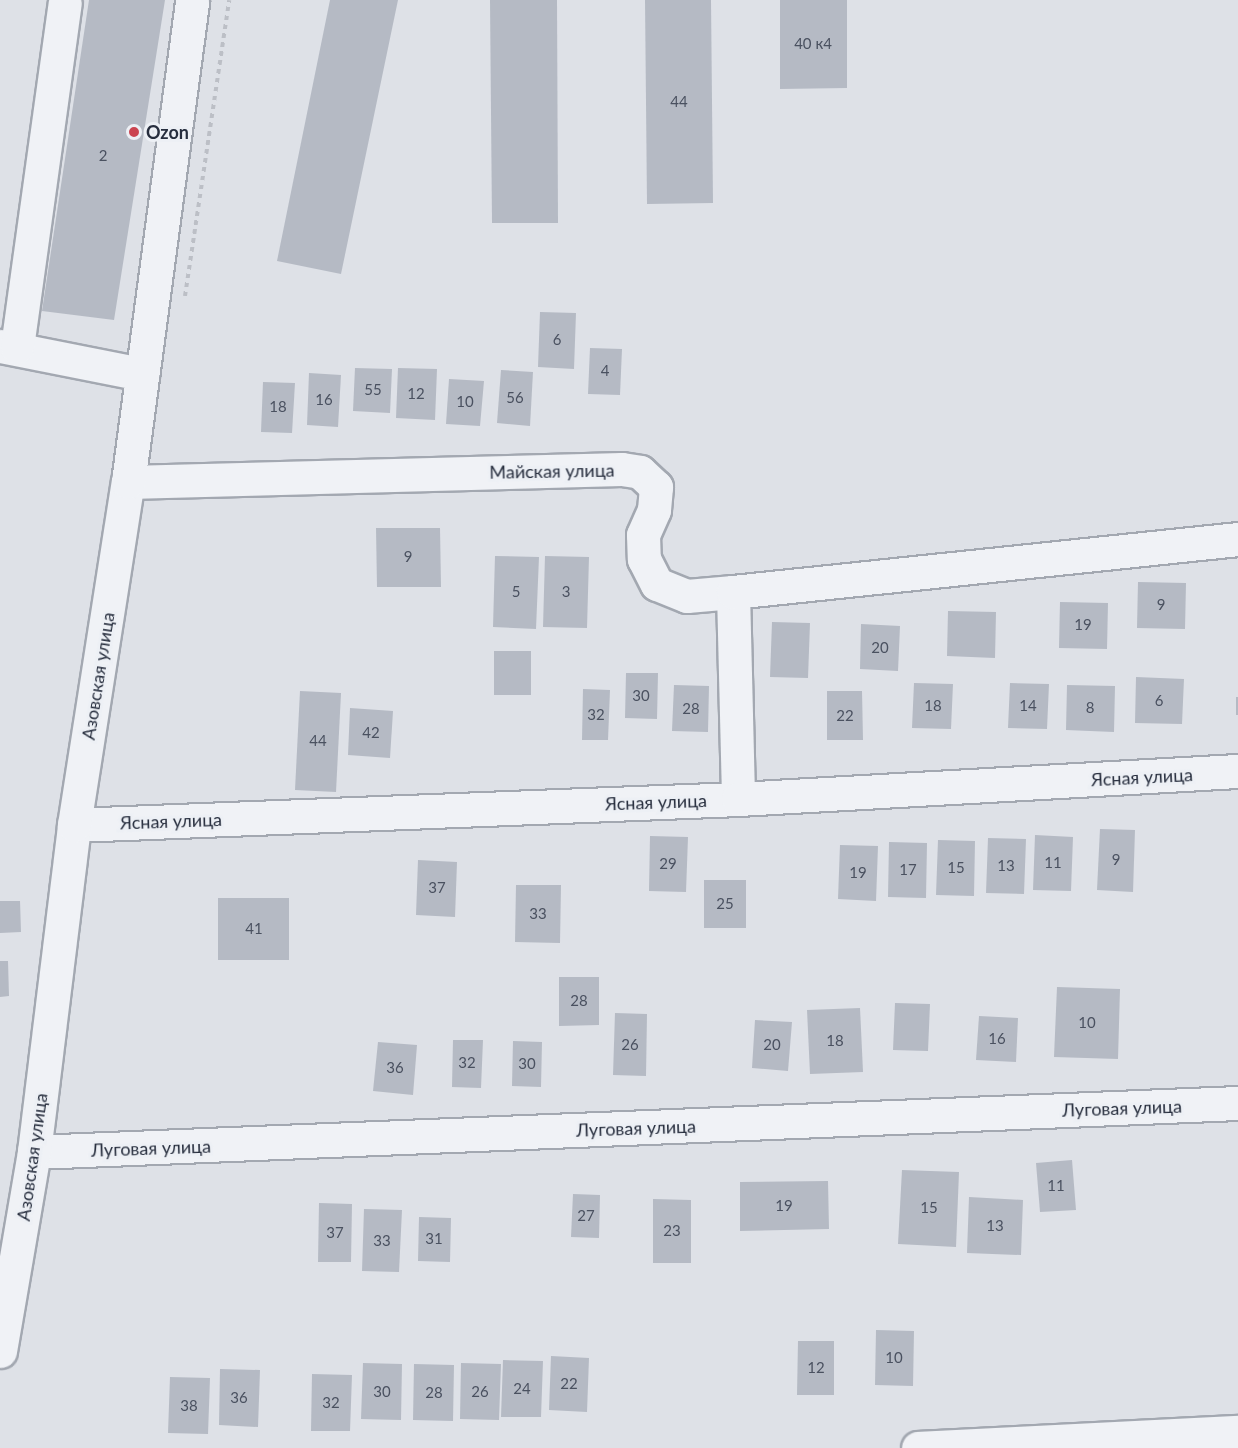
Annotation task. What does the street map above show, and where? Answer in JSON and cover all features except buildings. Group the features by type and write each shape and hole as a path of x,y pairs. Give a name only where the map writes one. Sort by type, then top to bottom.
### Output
{"street":[{"name":"Азовская улица","path":"0,1351 34,1152 75,825 128,482 192,0"},
{"path":"65,3 9,347 142,374"},
{"name":"Майская улица","path":"128,482 631,470 640,472 656,487 654,510 643,535 644,559 657,584 687,596 733,592"},
{"path":"738,799 733,592 1238,539"},
{"name":"Ясная улица","path":"75,825 738,799 1238,771"},
{"name":"Луговая улица","path":"34,1152 1238,1104"},
{"path":"918,1448 1238,1432"}],"path":[{"path":"184,305 230,0"}],"place":[{"name":"Ozon","path":"134,132"}]}
